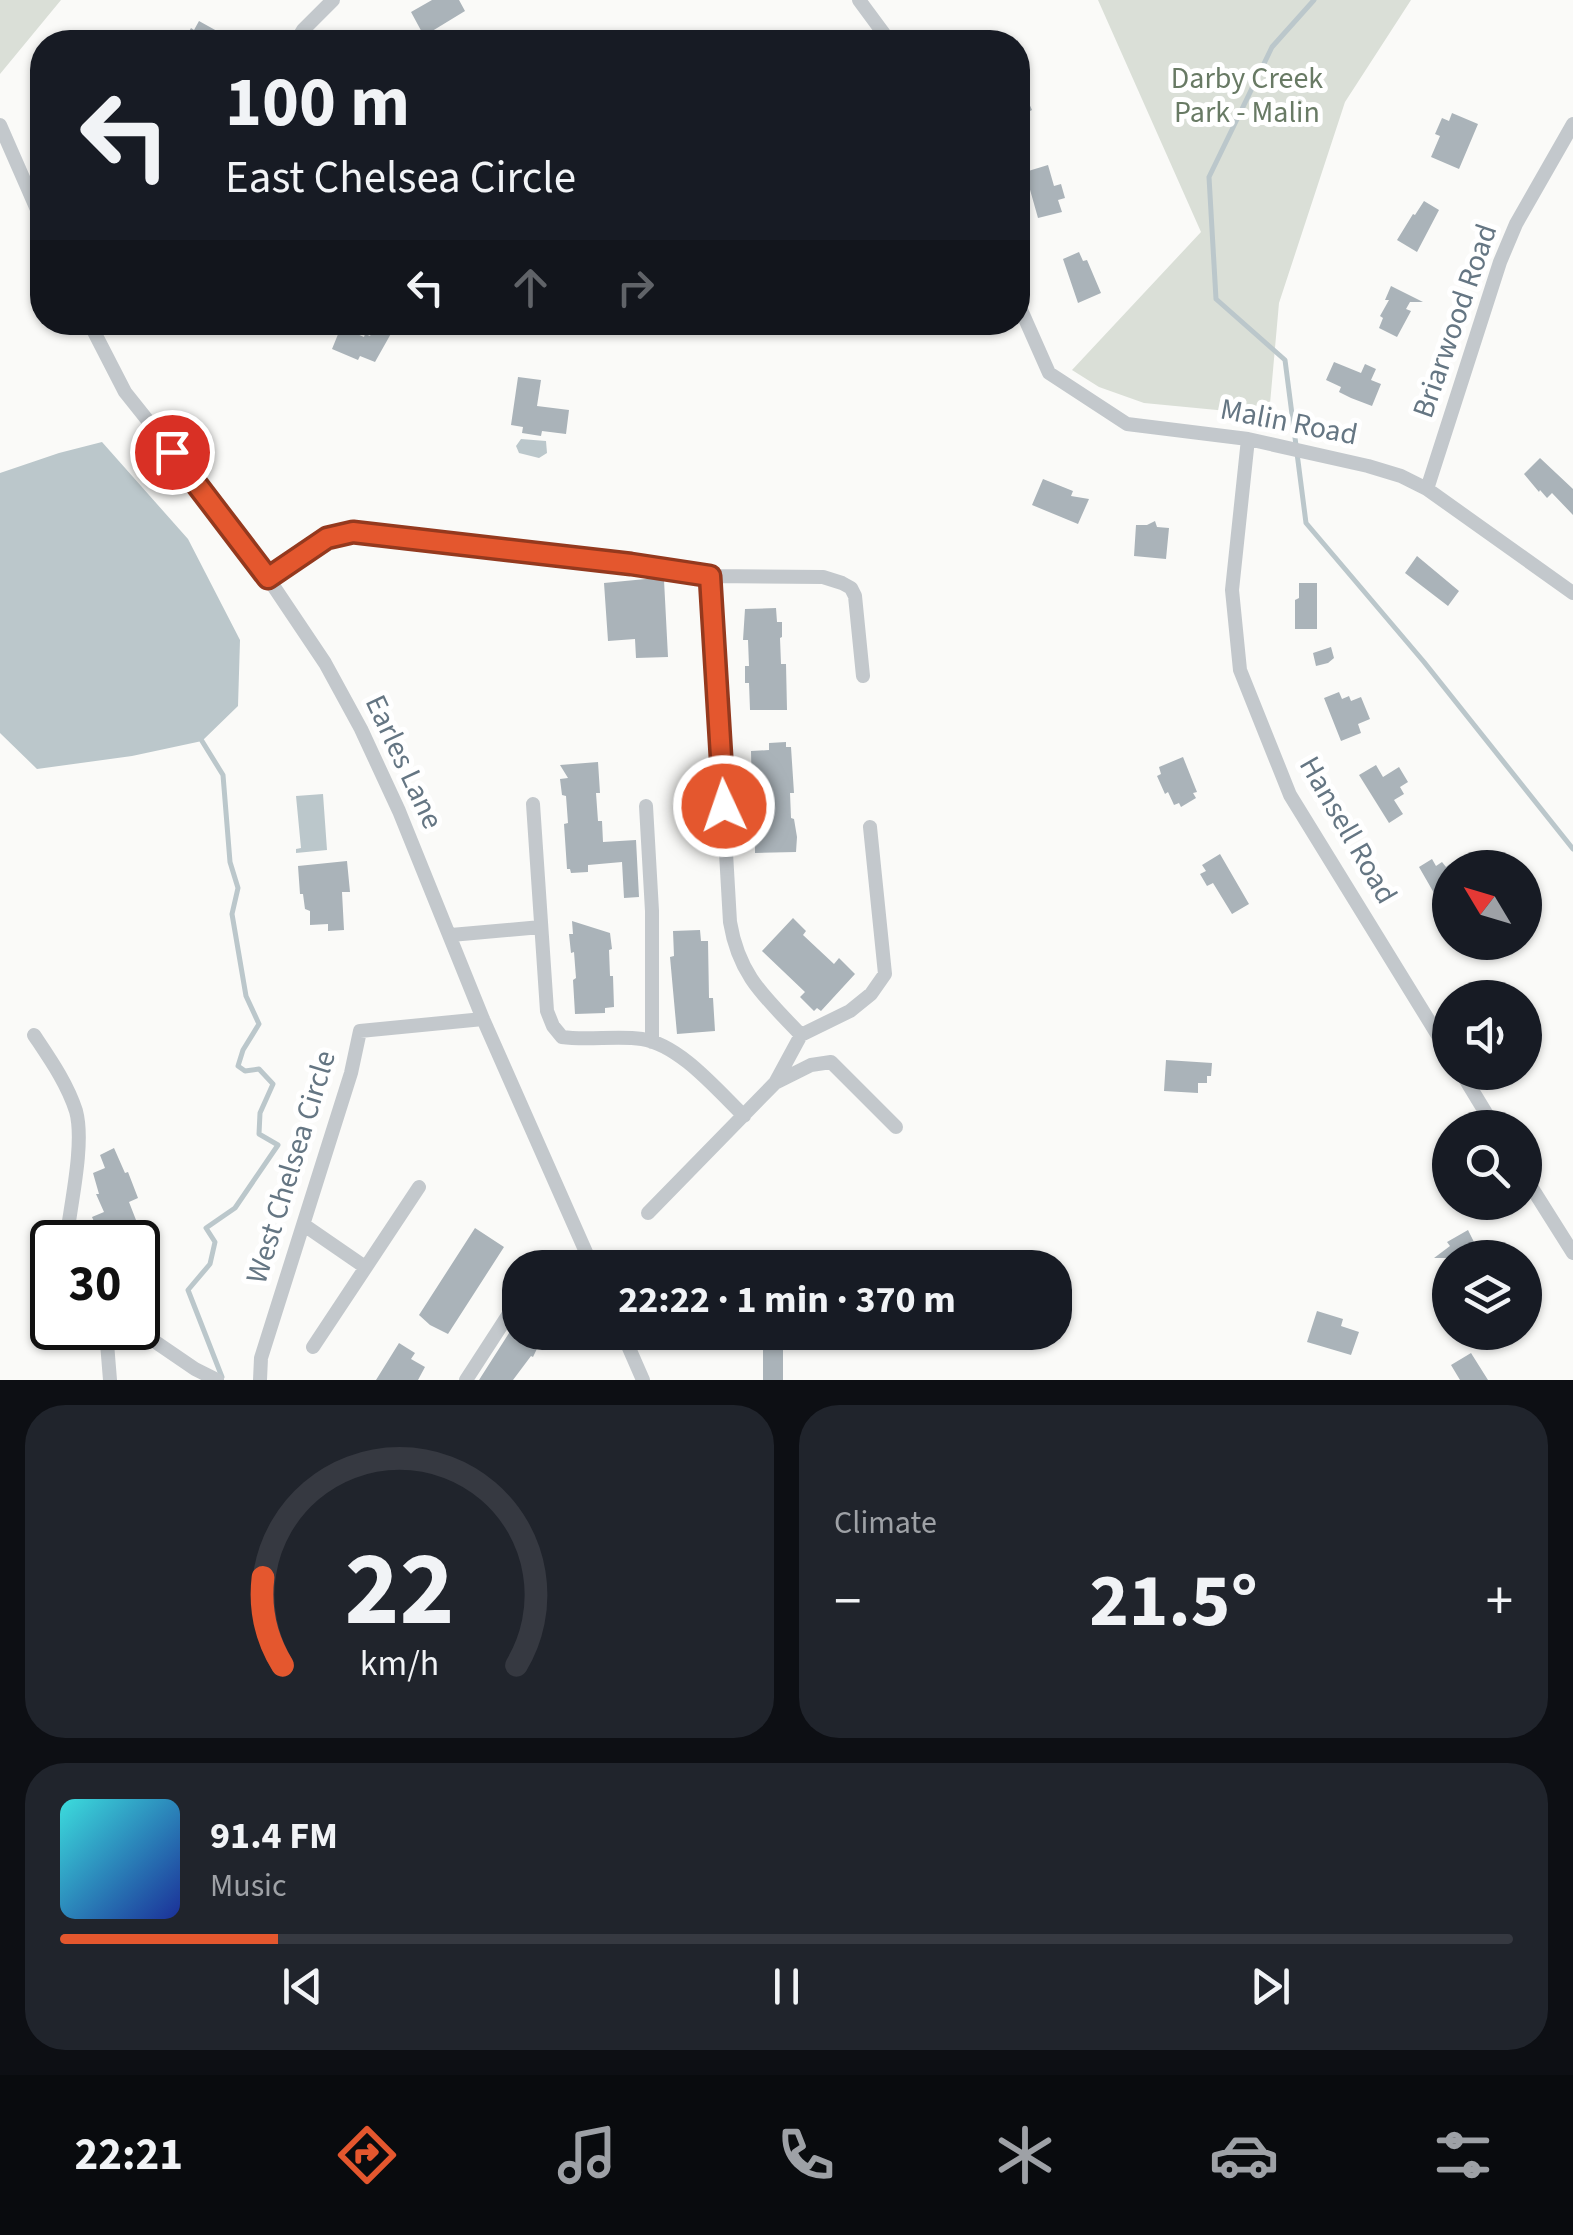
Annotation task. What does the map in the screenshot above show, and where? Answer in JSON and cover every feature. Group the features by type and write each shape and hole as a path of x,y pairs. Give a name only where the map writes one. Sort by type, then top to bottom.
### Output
{"street":[{"path":"303,30 333,0"},
{"path":"859,0 881,30"},
{"name":"Briarwood Road","path":"1427,489 1500,262 1516,224 1573,124"},
{"path":"0,125 30,194"},
{"name":"Malin Road","path":"1030,330 1049,373 1128,424 1248,439 1401,476 1427,489 1573,593"},
{"name":"Earles Lane","path":"96,335 125,392 268,578 326,664 360,729 585,1250"},
{"name":"Hansell Road","path":"1248,439 1232,590 1240,670 1290,795 1432,1026"},
{"path":"268,578 327,538 353,532 710,576 823,578 850,588 855,596 863,676"},
{"path":"710,576 734,946 760,991 801,1035"},
{"path":"532,804 547,1011 553,1026 562,1037 640,1039 672,1051 744,1116"},
{"path":"646,806 652,911 652,1042"},
{"path":"648,1213 775,1084 801,1035 850,1010 871,994 885,974 870,827"},
{"path":"451,935 541,928"},
{"name":"West Chelsea Circle","path":"260,1380 261,1358 351,1073 360,1031 484,1019"},
{"path":"34,1036 70,1095 78,1122 69,1220"},
{"path":"775,1084 810,1065 831,1062 896,1127"},
{"path":"313,1347 419,1187"},
{"path":"1542,1203 1573,1253"},
{"path":"304,1225 365,1266"},
{"path":"466,1380 502,1324"},
{"path":"160,1344 216,1380"},
{"path":"108,1350 110,1380"},
{"path":"630,1350 643,1380"}],"green space":[{"path":"0,0 61,0 36,30 30,30 30,38 0,74"},
{"name":"Darby Creek Park - Malin","path":"1098,0 1411,0 1345,102 1279,303 1269,415 1144,403 1099,387 1072,370 1201,232"}],"shaded area":[{"path":"521,439 546,441 547,453 539,458 519,453 516,446"},
{"path":"102,442 188,539 240,640 238,706 202,741 132,756 37,769 0,733 0,473"},
{"path":"323,794 327,850 296,853 301,848 296,796"}],"building":[{"path":"432,0 459,0 465,11 434,30 421,30 411,12"},
{"path":"199,21 215,30 194,30"},
{"path":"1452,113 1478,124 1459,169 1431,157 1442,118 1449,121"},
{"path":"1048,165 1054,186 1061,184 1065,198 1058,200 1062,212 1038,218 1030,190 1030,170"},
{"path":"1424,201 1439,210 1417,252 1397,240"},
{"path":"1079,252 1083,261 1087,260 1101,293 1078,303 1063,259"},
{"path":"1391,286 1423,302 1410,302 1406,309 1411,311 1397,337 1379,328"},
{"path":"338,335 390,335 375,362 360,356 358,360 332,349"},
{"path":"1334,362 1361,373 1365,364 1376,369 1371,380 1381,384 1372,406 1339,392 1341,387 1326,380"},
{"path":"518,377 541,380 537,406 569,410 566,434 522,433 523,427 511,425"},
{"path":"1540,458 1573,489 1573,515 1552,493 1547,498 1539,492 1524,474"},
{"path":"1043,479 1073,491 1071,496 1089,499 1078,524 1032,505"},
{"path":"1155,521 1157,527 1169,528 1166,559 1134,556 1136,525"},
{"path":"1417,556 1459,591 1448,606 1405,573"},
{"path":"664,580 668,657 636,658 635,639 608,641 604,583"},
{"path":"1299,583 1317,583 1317,629 1295,629"},
{"path":"776,608 777,622 782,622 781,664 786,664 787,710 750,710 749,683 745,683 745,666 749,666 748,640 743,640 745,609"},
{"path":"1331,647 1334,658 1316,666 1313,653"},
{"path":"1339,692 1342,699 1361,697 1370,719 1358,724 1361,733 1341,741 1324,698"},
{"path":"786,742 786,747 791,747 791,818 797,837 796,852 755,853 755,824 759,822 757,795 752,796 751,751 769,750 769,743"},
{"path":"1183,757 1197,792 1193,793 1196,798 1181,807 1179,803 1174,805 1168,792 1165,794 1157,776 1161,774 1159,767"},
{"path":"598,762 600,793 596,793 603,842 636,840 639,897 624,898 622,862 588,865 588,872 571,873 567,869 566,796 562,795 560,779 568,778 560,765"},
{"path":"1376,765 1383,777 1399,767 1408,782 1400,787 1404,794 1394,800 1403,814 1389,823 1359,775"},
{"path":"1220,854 1249,904 1232,914 1213,883 1207,886 1200,874 1206,871 1202,865"},
{"path":"1432,859 1432,890 1419,867"},
{"path":"347,861 350,892 342,892 344,930 328,931 328,924 310,925 310,911 305,909 300,894 298,866"},
{"path":"793,918 806,931 803,935 834,964 839,958 855,974 821,1011 814,1011 800,997 805,992 762,951"},
{"path":"572,921 610,933 614,1007 605,1008 605,1013 575,1014 576,978 569,934 573,934"},
{"path":"700,930 701,941 708,941 709,998 713,998 715,1031 677,1034 670,957 674,956 673,931"},
{"path":"1166,1060 1212,1063 1211,1076 1207,1076 1207,1083 1198,1083 1198,1093 1164,1091"},
{"path":"114,1148 125,1173 128,1172 138,1198 129,1202 136,1220 93,1220 92,1217 104,1212 93,1173 105,1168 100,1155"},
{"path":"475,1228 504,1247 448,1334 419,1315"},
{"path":"1468,1230 1473,1240 1450,1240"},
{"path":"1317,1311 1343,1319 1341,1326 1359,1332 1351,1355 1307,1342"},
{"path":"399,1343 415,1353 411,1359 425,1367 418,1380 376,1380"},
{"path":"502,1344 502,1350 536,1350 513,1380 479,1380"},
{"path":"763,1350 783,1350 783,1380 763,1380"},
{"path":"1471,1353 1488,1380 1460,1380 1451,1365"}],"waterway":[{"path":"1314,0 1272,47 1209,177 1216,299 1285,360 1306,523 1424,662 1573,849"},
{"path":"202,741 223,775 230,862 238,888 232,914 246,996 259,1024 238,1066 245,1071 259,1069 273,1084 260,1113 259,1134 278,1145 235,1208 206,1228 215,1242 210,1264 188,1290 222,1377"}],"route":[{"path":"172,452 268,578 327,538 353,532 710,576 724,806"}]}
